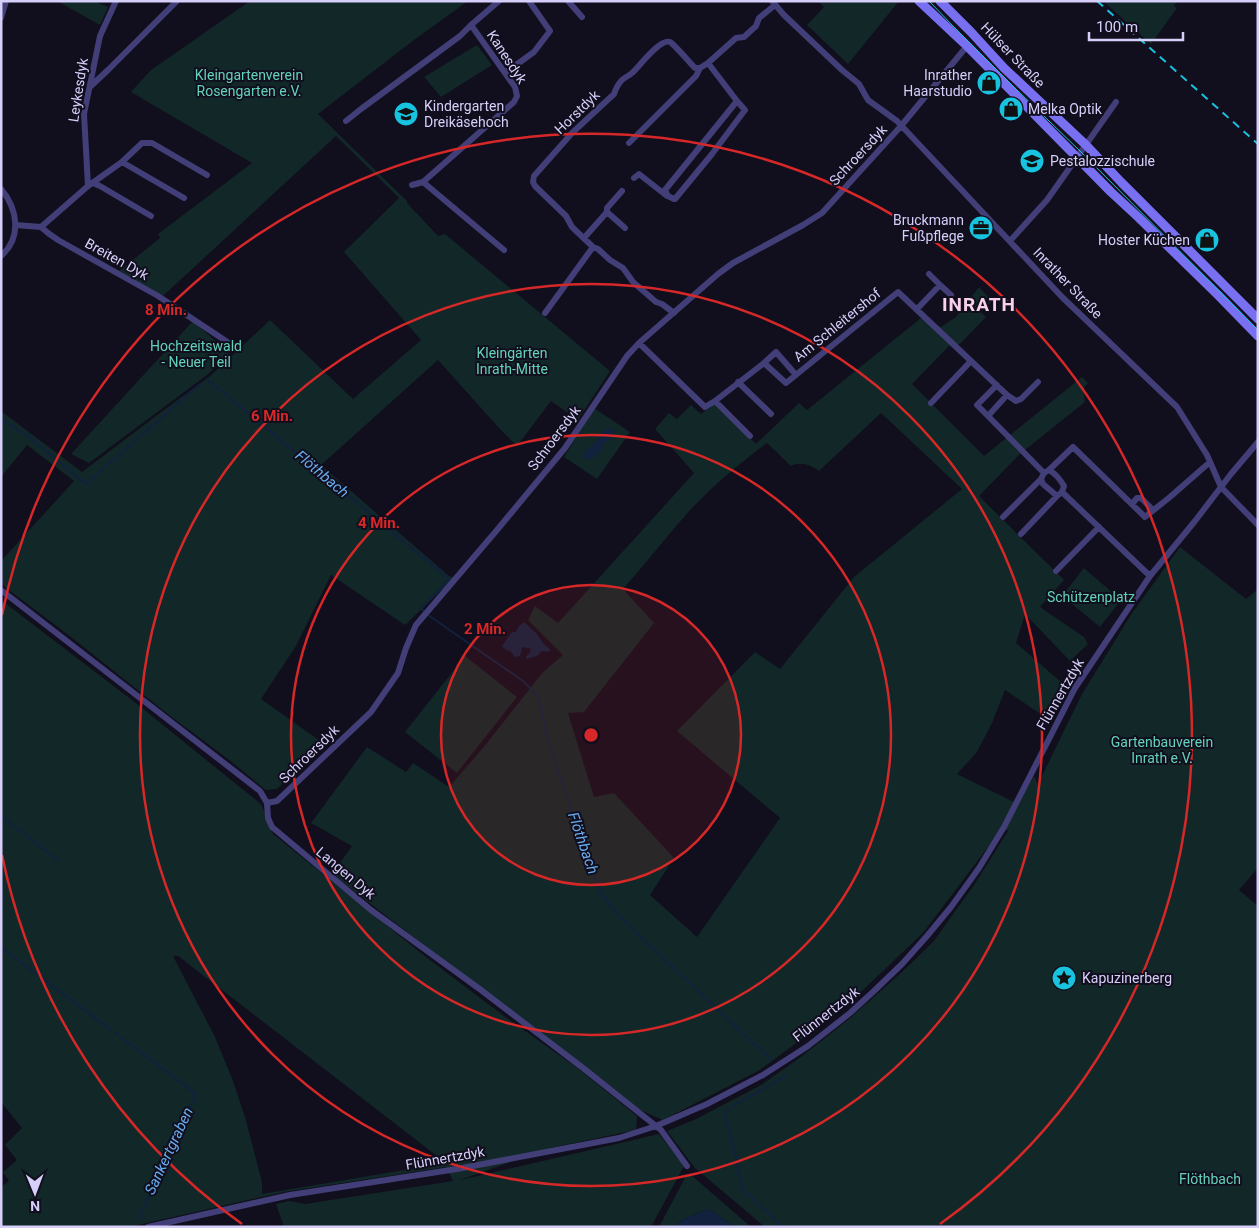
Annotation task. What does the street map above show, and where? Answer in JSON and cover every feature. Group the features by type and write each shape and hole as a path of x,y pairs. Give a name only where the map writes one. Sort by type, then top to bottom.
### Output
{"street":[{"path":"1,18 6,1"},
{"name":"Leykesdyk","path":"90,184 84,114 100,36 116,1"},
{"path":"91,86 177,1"},
{"name":"Kanesdyk","path":"346,122 460,36 470,25 499,1"},
{"path":"505,73 534,52 550,31 529,1"},
{"path":"568,1 582,17"},
{"name":"Hülser Straße","path":"919,1 967,46 1111,192 1258,336"},
{"name":"Hülser Straße","path":"940,1 1004,68 1086,145 1258,319"},
{"path":"628,143 696,76 700,68 736,38 744,37 756,26 759,18 773,3"},
{"name":"Inrather Straße","path":"773,3 859,84 868,100 897,121 1062,298 1177,406 1207,455 1220,487 1258,525"},
{"name":"Kanesdyk","path":"412,185 423,182 514,102 517,96 515,87 470,25"},
{"name":"Horstdyk","path":"674,313 656,302 633,282 623,268 593,247 572,227 566,216 533,182 537,171 572,133 614,94 616,87 622,80 631,74 663,42 672,43 695,68 700,68"},
{"name":"Hülser Straße","path":"901,126 967,46"},
{"path":"634,178 639,174 668,196 675,199 745,110 708,63"},
{"path":"668,196 665,190 737,101"},
{"path":"1010,241 1047,200 1116,102"},
{"name":"Schroersdyk","path":"267,803 277,801 371,712 398,673 416,625 565,448 627,356 733,263 803,225 822,212 901,126"},
{"path":"16,225 41,227 90,184 122,162 142,143 152,143 207,175"},
{"path":"701,145 712,154"},
{"path":"122,162 184,198"},
{"path":"423,182 504,250"},
{"path":"90,184 100,186 151,216"},
{"path":"1,189 14,211 16,225 14,238 7,252 1,256"},
{"path":"584,238 607,212 607,208 622,191"},
{"path":"607,212 625,228"},
{"name":"Breiten Dyk","path":"41,227 58,240 158,296 235,347"},
{"path":"545,313 593,247"},
{"path":"929,274 951,295"},
{"path":"917,309 940,285"},
{"name":"Am Schleitershof","path":"764,363 786,383 898,292 1008,395"},
{"path":"640,343 705,407 716,401 750,436"},
{"name":"Am Schleitershof","path":"716,401 776,352 796,375"},
{"path":"931,403 971,361"},
{"path":"738,382 771,414"},
{"path":"988,416 1008,395 1016,400 1021,399 1038,382"},
{"path":"997,385 977,405 1045,474"},
{"name":"Flünnertzdyk","path":"148,1227 290,1195 457,1169 619,1138 656,1126 736,1090 808,1046 850,1013 902,964 951,907 1004,827 1075,688 1150,576 1258,442"},
{"path":"1003,517 1073,447 1145,517 1210,462"},
{"path":"1021,534 1060,494 1064,486 1054,473 1045,474"},
{"path":"1045,474 1043,484 1060,494 1099,527 1150,576"},
{"path":"1132,504 1137,498 1141,498 1153,510"},
{"path":"1056,571 1099,527"},
{"name":"Langen Dyk","path":"1,590 260,791 267,803 268,818 272,827 371,910 481,990 661,1130 687,1166"}],"green space":[{"path":"57,1 94,1 108,7 100,25"},
{"path":"250,1 468,1 318,114 407,201 438,236 445,234 610,371 578,420 551,401 517,446 438,360 321,465 449,576 454,578 405,625 331,575 296,646 261,699 323,743 277,789 266,790 1,584 1,561 74,481 27,445 1,477 1,411 82,472 209,377 270,320 353,399 421,340 344,252 399,198 336,136 163,296 119,271 160,238 158,234 252,163 131,92 151,70"},
{"path":"818,1 899,1 848,64 807,25 824,7"},
{"path":"1103,1 1177,1 1174,6 1177,8 1151,44"},
{"path":"477,45 492,65 441,97 424,77"},
{"path":"979,287 992,301 981,312 986,317 960,344 949,346 912,384 984,456 1082,377 1088,383 1083,389 1085,402 1020,454 979,496 1064,580 1040,607 1084,637 1088,644 1070,661 1025,614 1016,643 1068,688 1051,721 1005,690 992,723 977,752 957,774 1016,803 1004,826 923,933 845,1007 760,1070 663,1120 640,1110 583,1068 332,874 352,846 311,823 367,747 406,772 413,763 449,787 483,748 543,672 563,655 528,620 535,606 558,623 694,473 655,429 669,413 677,419 691,405 701,414 715,403 756,444 799,403 807,410 921,318 941,327 956,317","holes":["881,413 962,489 854,577 780,669 755,652 677,731 780,818 697,937 650,895 674,858 614,793 594,797 568,713 584,712 654,623 623,589 691,509 728,474 767,443 791,466 806,464 819,471"]},
{"name":"Hochzeitswald - Neuer Teil","path":"193,321 229,353 226,358 207,375 89,463 71,454"},
{"path":"594,408 630,432 597,479 564,457"},
{"name":"Gartenbauverein Inrath e.V.","path":"1180,547 1246,599 1258,589 1258,868 1239,890 1258,906 1258,1227 765,1227 695,1168 667,1131 696,1119 761,1085 802,1056 849,1019 933,942 974,885 1008,831 1004,827 1034,776 1038,784 1082,694 1132,613"},
{"name":"Schützenplatz","path":"1084,568 1121,600 1100,627 1062,596"},
{"path":"1,600 132,700 261,804 273,834 426,957 576,1067 637,1116 636,1130 550,1148 460,1180 659,1134 684,1166 651,1227 284,1227 276,1204 289,1201 305,1204 453,1181 446,1167 284,1192 129,1227 1,1227 1,1187 9,1181 3,1172 17,1160 5,1145 22,1128 1,1102","holes":["173,956 178,956 446,1163 262,1194 262,1182 245,1117 233,1081 215,1037"]},
{"path":"465,656 517,697 457,773 405,732"},
{"path":"687,1174 691,1175 751,1227 735,1227 708,1209 684,1219 674,1227 659,1227"}],"water":[{"path":"609,428 614,430 611,439 603,443 600,451 594,457 589,460 585,459 583,453 598,441 601,433"},
{"path":"524,622 549,648 549,652 542,651 537,656 526,659 531,649 522,648 520,656 515,657 502,646 512,632 516,632"},
{"path":"708,1209 735,1227 674,1227 684,1219"}],"waterway":[{"name":"Flöthbach","path":"207,379 449,579 421,609 424,611"},
{"name":"Flöthbach","path":"1,419 29,437 86,484 200,384"},
{"name":"Flöthbach","path":"428,615 523,681 538,696 551,751 601,894 622,919 771,1060"},
{"path":"1,816 59,861"},
{"name":"Sankertgraben","path":"1,947 112,1031"},
{"name":"Sankertgraben","path":"115,1033 196,1094 142,1210 141,1219"},
{"name":"Flöthbach","path":"784,1227 742,1189 736,1157 725,1117 726,1111 730,1108 784,1077 785,1074"}],"tram line":[{"path":"929,1 1258,330"}],"railway":[{"path":"1097,1 1258,144"}],"place":[{"name":"Inrather Haarstudio","path":"989,83"},
{"name":"Melka Optik","path":"1011,109"},
{"name":"Kindergarten Dreikäsehoch","path":"406,114"},
{"name":"Pestalozzischule","path":"1032,161"},
{"name":"Bruckmann Fußpflege","path":"981,228"},
{"name":"Hoster Küchen","path":"1207,240"},
{"name":"Kapuzinerberg","path":"1064,978"}],"district":[{"name":"INRATH","path":"979,304"}],"park label":[{"name":"Kleingartenverein Rosengarten e.V.","path":"249,84"},
{"name":"Kleingärten Inrath-Mitte","path":"512,362"}]}
